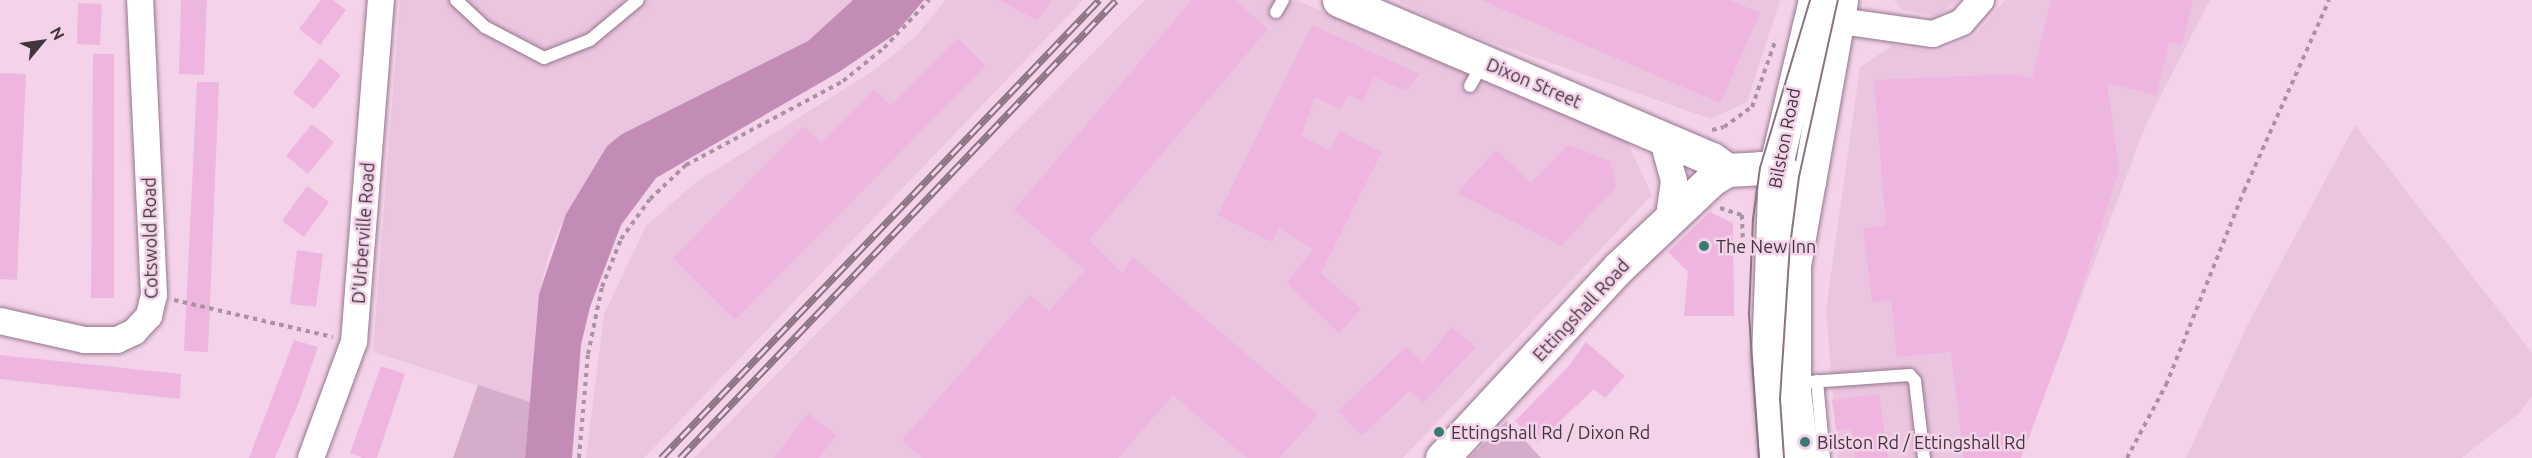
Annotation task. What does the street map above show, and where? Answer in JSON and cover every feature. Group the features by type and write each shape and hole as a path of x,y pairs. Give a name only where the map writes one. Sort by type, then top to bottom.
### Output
{"main road":[{"name":"Bilston Road","path":"1776,458 1768,357 1775,168 1815,0"},
{"name":"Dixon Street","path":"1352,3 1448,41 1477,74 1573,94 1696,152 1714,179"},
{"name":"Bilston Road","path":"1802,458 1805,382 1794,265 1841,10"},
{"path":"1714,179 1775,168 1809,182"},
{"name":"Ettingshall Road","path":"1442,458 1669,217 1714,179"}],"street":[{"name":"Cotswold Road","path":"0,321 84,340 117,340 134,332 149,316 154,295 140,0"},
{"name":"D'Urberville Road","path":"311,458 354,342 381,0"},
{"path":"1841,10 1933,34 1962,22 1981,0"},
{"path":"1662,137 1674,181 1669,217"}],"lane":[{"path":"456,0 485,27 544,58 590,40 638,0"},
{"path":"1276,12 1283,0"},
{"path":"1824,458 1805,382 1910,375 1915,381 1924,458"}],"path":[{"path":"579,458 588,354 602,287 621,239 650,199 686,165 843,81 884,48 928,0"},
{"path":"2127,458 2166,385 2244,191 2329,0"},
{"path":"1696,152 1705,131 1724,127 1752,107 1779,30"},
{"path":"1714,179 1716,206 1742,215 1743,249"},
{"path":"154,295 354,342"}],"shaded area":[{"path":"400,0 853,0 808,41 622,134 607,146 566,214 550,251 539,294 530,402 373,352"},
{"path":"853,0 924,0 895,34 839,72 656,178 621,225 590,307 581,345 572,458 525,458 539,294 566,214 607,146 622,134 808,41"},
{"path":"945,0 1083,0 644,458 586,458 604,314 646,226 695,183 876,69 917,35"},
{"path":"1145,0 1296,0 1626,139 1652,195 1403,458 694,458"},
{"path":"1397,0 1780,0 1747,102 1711,119 1445,26"},
{"path":"1894,0 1958,0 1936,16 1902,10"},
{"path":"2005,0 2210,0 2146,124 2021,458 1838,458 1826,309 1860,67 1893,45 1936,52 1975,36"},
{"path":"2355,125 2532,353 2532,396 2519,413 2462,458 2186,458 2249,322"},
{"path":"478,385 530,402 525,458 453,458"},
{"path":"1507,421 1541,458 1469,458"}],"building":[{"path":"181,0 207,0 204,75 179,74"},
{"path":"321,0 333,0 346,10 320,45 299,29"},
{"path":"999,0 1052,0 1037,20"},
{"path":"1192,0 1235,0 1268,29 1089,240 1122,273 1133,257 1318,415 1279,458 1247,458 1173,395 1118,458 922,458 902,440 1030,295 1049,311 1085,270 1014,210"},
{"path":"1481,0 1730,0 1760,13 1720,103"},
{"path":"2051,0 2193,0 2182,45 2169,42 2156,95 2107,83 2119,170 2064,343 2021,458 1964,458 1951,352 1897,357 1891,299 1872,303 1863,228 1886,226 1874,80 2014,74 2032,79"},
{"path":"78,3 102,4 100,45 77,44"},
{"path":"1312,25 1420,74 1406,91 1374,77 1363,102 1349,94 1340,110 1315,97 1301,136 1330,151 1339,131 1382,152 1321,273 1361,309 1339,333 1287,283 1313,249 1279,228 1272,242 1218,215"},
{"path":"958,38 986,66 735,320 673,258 804,126 821,143 874,89 891,106"},
{"path":"93,54 114,54 114,298 91,298"},
{"path":"320,58 341,75 314,109 293,93"},
{"path":"0,73 26,74 17,280 0,279"},
{"path":"197,82 219,82 208,352 184,351"},
{"path":"312,124 334,142 308,174 286,156"},
{"path":"1568,145 1610,161 1616,187 1561,246 1457,193 1496,150 1531,183"},
{"path":"307,186 329,202 304,237 282,221"},
{"path":"1710,212 1733,223 1734,316 1684,316 1688,272 1668,252"},
{"path":"297,250 323,254 316,307 290,304"},
{"path":"1452,327 1476,347 1423,403 1409,391 1362,436 1338,411 1406,347 1423,363"},
{"path":"294,340 318,347 300,399 275,458 249,458"},
{"path":"1586,342 1625,376 1605,398 1594,389 1537,443 1515,421 1568,367"},
{"path":"0,355 181,374 180,399 0,379"},
{"path":"381,366 405,374 377,458 363,458 350,453"},
{"path":"1879,394 1888,458 1855,458 1851,428 1836,430 1832,400"},
{"path":"808,413 836,435 819,458 774,458"}],"tram line":[{"path":"1759,458 1749,314 1753,219 1760,168 1810,0"},
{"path":"1784,458 1780,399 1790,246 1799,177 1838,0"}],"railway":[{"path":"661,458 1099,0"},
{"path":"680,458 1116,0"}],"place":[{"name":"The New Inn","path":"1704,246"},
{"name":"Ettingshall Rd / Dixon Rd","path":"1439,432"},
{"name":"Bilston Rd / Ettingshall Rd","path":"1805,442"}]}
